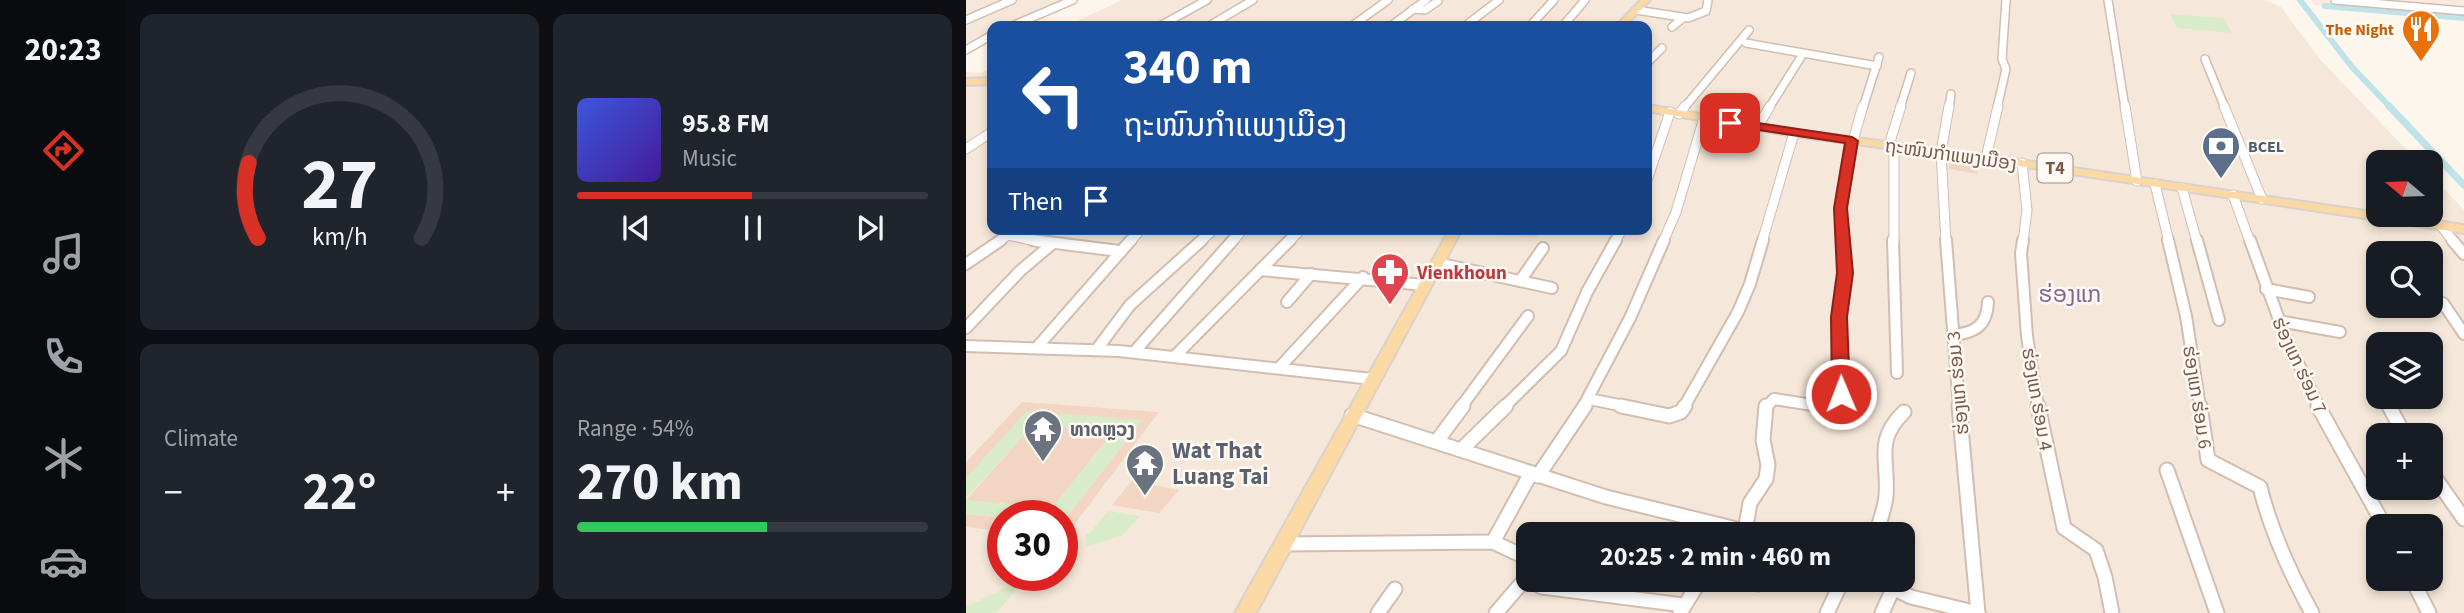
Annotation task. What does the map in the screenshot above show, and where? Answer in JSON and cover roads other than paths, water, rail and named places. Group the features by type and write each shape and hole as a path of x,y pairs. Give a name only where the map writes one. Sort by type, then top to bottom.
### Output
{"main road":[{"path":"1625,21 1646,0"},
{"path":"966,82 987,81"},
{"name":"ຖະໜົນກຳແພງເມືອງ","path":"1652,109 1757,128 2022,163 2366,215"},
{"name":"ຖະໜົນກຳແພງເມືອງ","path":"2443,226 2464,229"},
{"path":"1245,613 1453,235"}],"street":[{"path":"966,20 1012,0"},
{"path":"1024,21 1073,0"},
{"path":"1169,21 1207,0"},
{"path":"1217,21 1253,0"},
{"path":"1359,21 1388,0"},
{"path":"1397,21 1426,0"},
{"path":"1472,21 1499,0"},
{"path":"1535,21 1554,0"},
{"path":"1567,21 1585,0"},
{"path":"1636,10 1683,18 1702,14 1709,7 1709,0"},
{"path":"1986,158 2006,69 2002,59 2006,0"},
{"path":"2108,0 2137,181"},
{"path":"2335,0 2464,11"},
{"path":"1413,9 1425,10 1438,1"},
{"path":"1672,27 1683,18"},
{"path":"1652,168 1674,113 1749,30"},
{"path":"966,50 987,38"},
{"path":"1745,522 1750,503 1766,479 1768,465 1763,440 1766,405 1774,400 1831,406 1839,400 1841,394 1839,317 1845,273 1840,208 1852,141 1878,61 1746,43"},
{"path":"1652,58 1662,48"},
{"path":"1757,128 1801,57"},
{"path":"2206,59 2263,199"},
{"path":"1896,373 1891,145 1911,73"},
{"name":"ຮ່ອງແກ ຮ່ອມ 3","path":"1951,94 1941,152 1952,335 1978,613"},
{"path":"1493,542 1534,475 1589,399 1614,351 1664,241 1704,118"},
{"path":"1589,399 1669,416 1681,412 1738,312 1750,284 1794,133"},
{"path":"966,149 987,135"},
{"name":"ຮ່ອງແກ ຮ່ອມ 4","path":"2022,163 2027,209 2021,253 2034,387 2064,528 2067,534 2088,543 2097,552 2107,583 2112,613"},
{"name":"ຮ່ອງແກ ຮ່ອມ 6","path":"2155,184 2186,316 2208,460 2260,487 2289,570 2312,613"},
{"path":"2182,188 2219,320"},
{"name":"ຮ່ອງແກ ຮ່ອມ 7","path":"2232,195 2279,321 2322,414 2378,514"},
{"path":"2443,228 2464,254"},
{"path":"966,264 1008,235"},
{"path":"1022,235 1052,244 1119,251"},
{"path":"1039,345 1135,235"},
{"path":"1097,349 1130,305 1207,235"},
{"path":"1135,351 1238,235"},
{"path":"1176,355 1295,235"},
{"path":"1462,449 1561,351 1587,292 1619,235"},
{"path":"966,328 1020,271 1052,244"},
{"path":"1520,281 1543,248"},
{"path":"1437,263 1552,288"},
{"path":"1260,270 1363,277 1425,285"},
{"path":"1287,302 1311,274"},
{"path":"1280,368 1363,277"},
{"path":"2266,289 2309,297"},
{"path":"1952,335 1970,334 1981,327 1989,317 1988,302"},
{"path":"2443,303 2464,334"},
{"path":"1437,441 1528,317"},
{"path":"2279,321 2340,332"},
{"path":"966,346 1039,345 1135,351 1372,379"},
{"path":"1880,522 1887,487 1883,442 1893,421 1904,412"},
{"path":"1353,415 1534,475 1703,522"},
{"path":"2167,470 2217,613"},
{"path":"2443,489 2464,519"},
{"path":"1284,544 1493,542 1516,553"},
{"path":"1496,613 1516,588"},
{"path":"1378,613 1395,589"},
{"path":"2418,591 2429,613"},
{"path":"1589,592 1626,596 1682,609 1693,592"},
{"path":"1827,613 1837,592"},
{"path":"1882,613 1892,592"},
{"path":"1895,592 1930,603 1978,613"}],"waterway":[{"path":"2300,0 2352,67 2391,108"},
{"path":"2325,6 2464,18"},
{"path":"2389,106 2464,185"}],"place":[{"name":"The Night","path":"2421,63"},
{"name":"BCEL","path":"2221,180"},
{"name":"Vienkhoun","path":"1390,306"},
{"name":"ທາດຫຼວງ","path":"1043,463"},
{"name":"Wat That Luang Tai","path":"1145,497"}],"district":[{"name":"ຮ່ອງແກ","path":"2070,294"}]}
